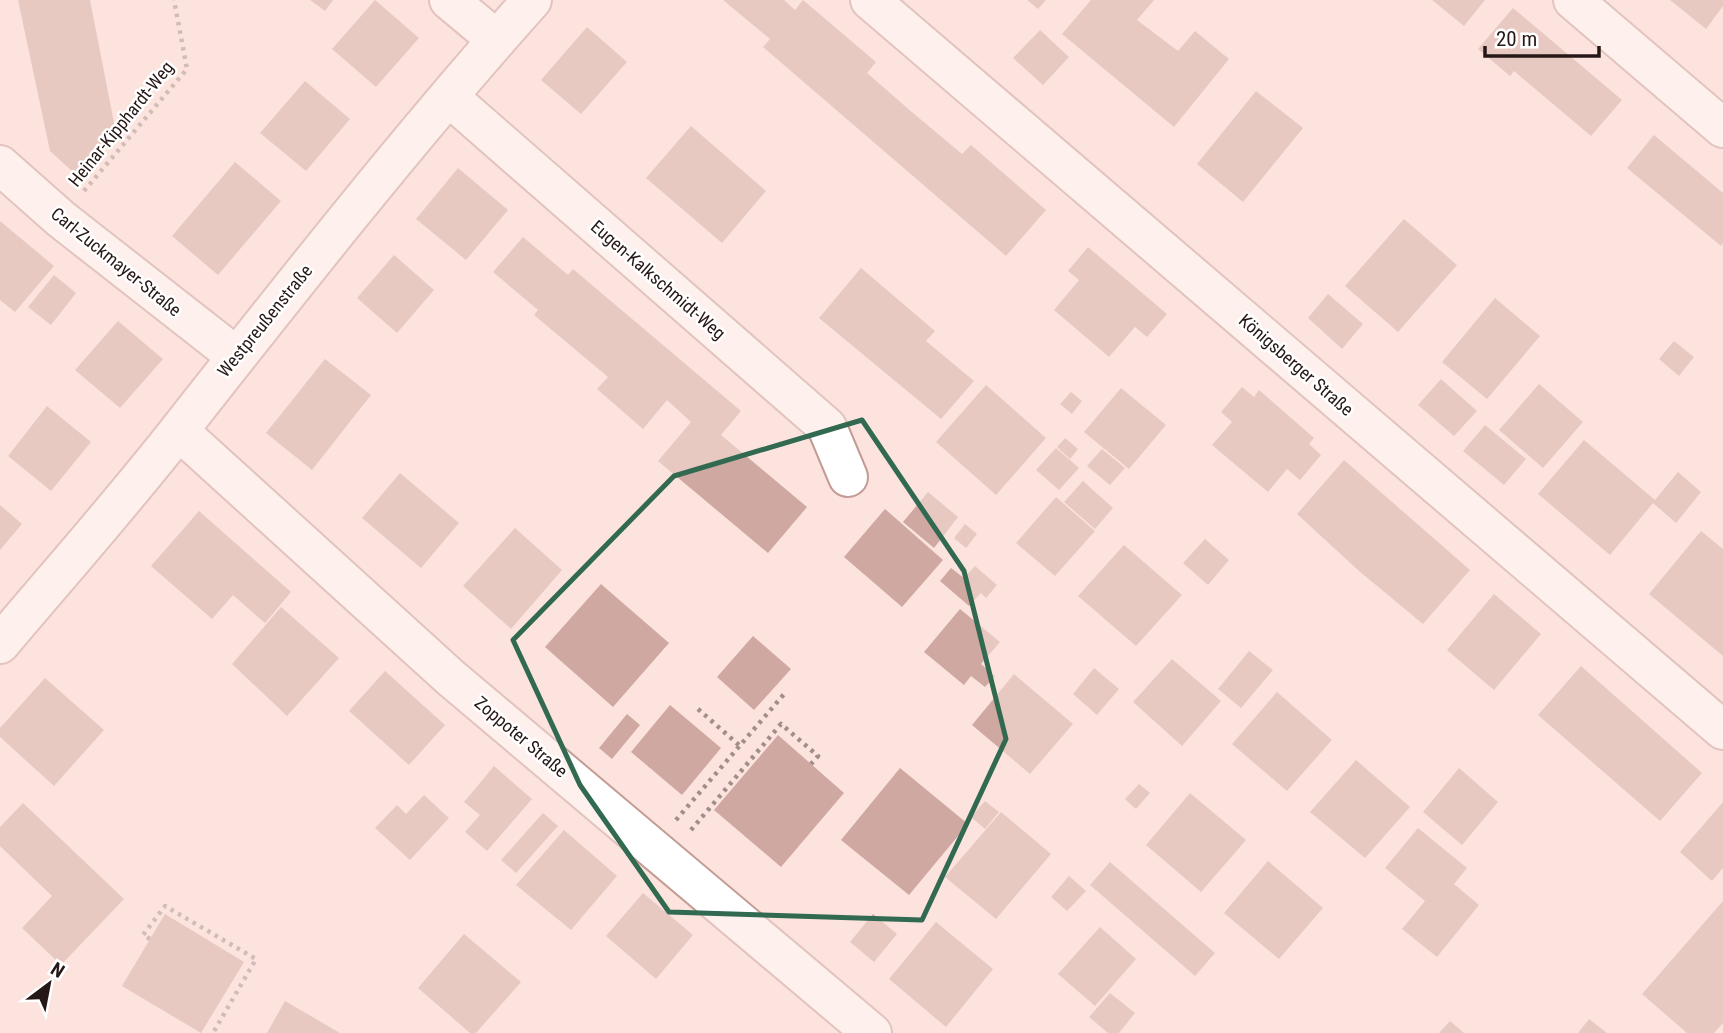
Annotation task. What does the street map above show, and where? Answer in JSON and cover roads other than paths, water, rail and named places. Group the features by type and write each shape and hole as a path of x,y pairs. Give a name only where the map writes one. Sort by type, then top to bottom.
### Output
{"street":[{"path":"449,0 497,40"},
{"name":"Westpreußenstraße","path":"0,644 178,431 236,356 449,97 532,0"},
{"name":"Königsberger Straße","path":"870,0 1723,730"},
{"path":"1573,0 1723,128"},
{"name":"Eugen-Kalkschmidt-Weg","path":"449,97 827,427 848,477"},
{"name":"Carl-Zuckmayer-Straße","path":"0,164 61,219 236,356"},
{"name":"Zoppoter Straße","path":"178,431 451,678 872,1033"}]}
